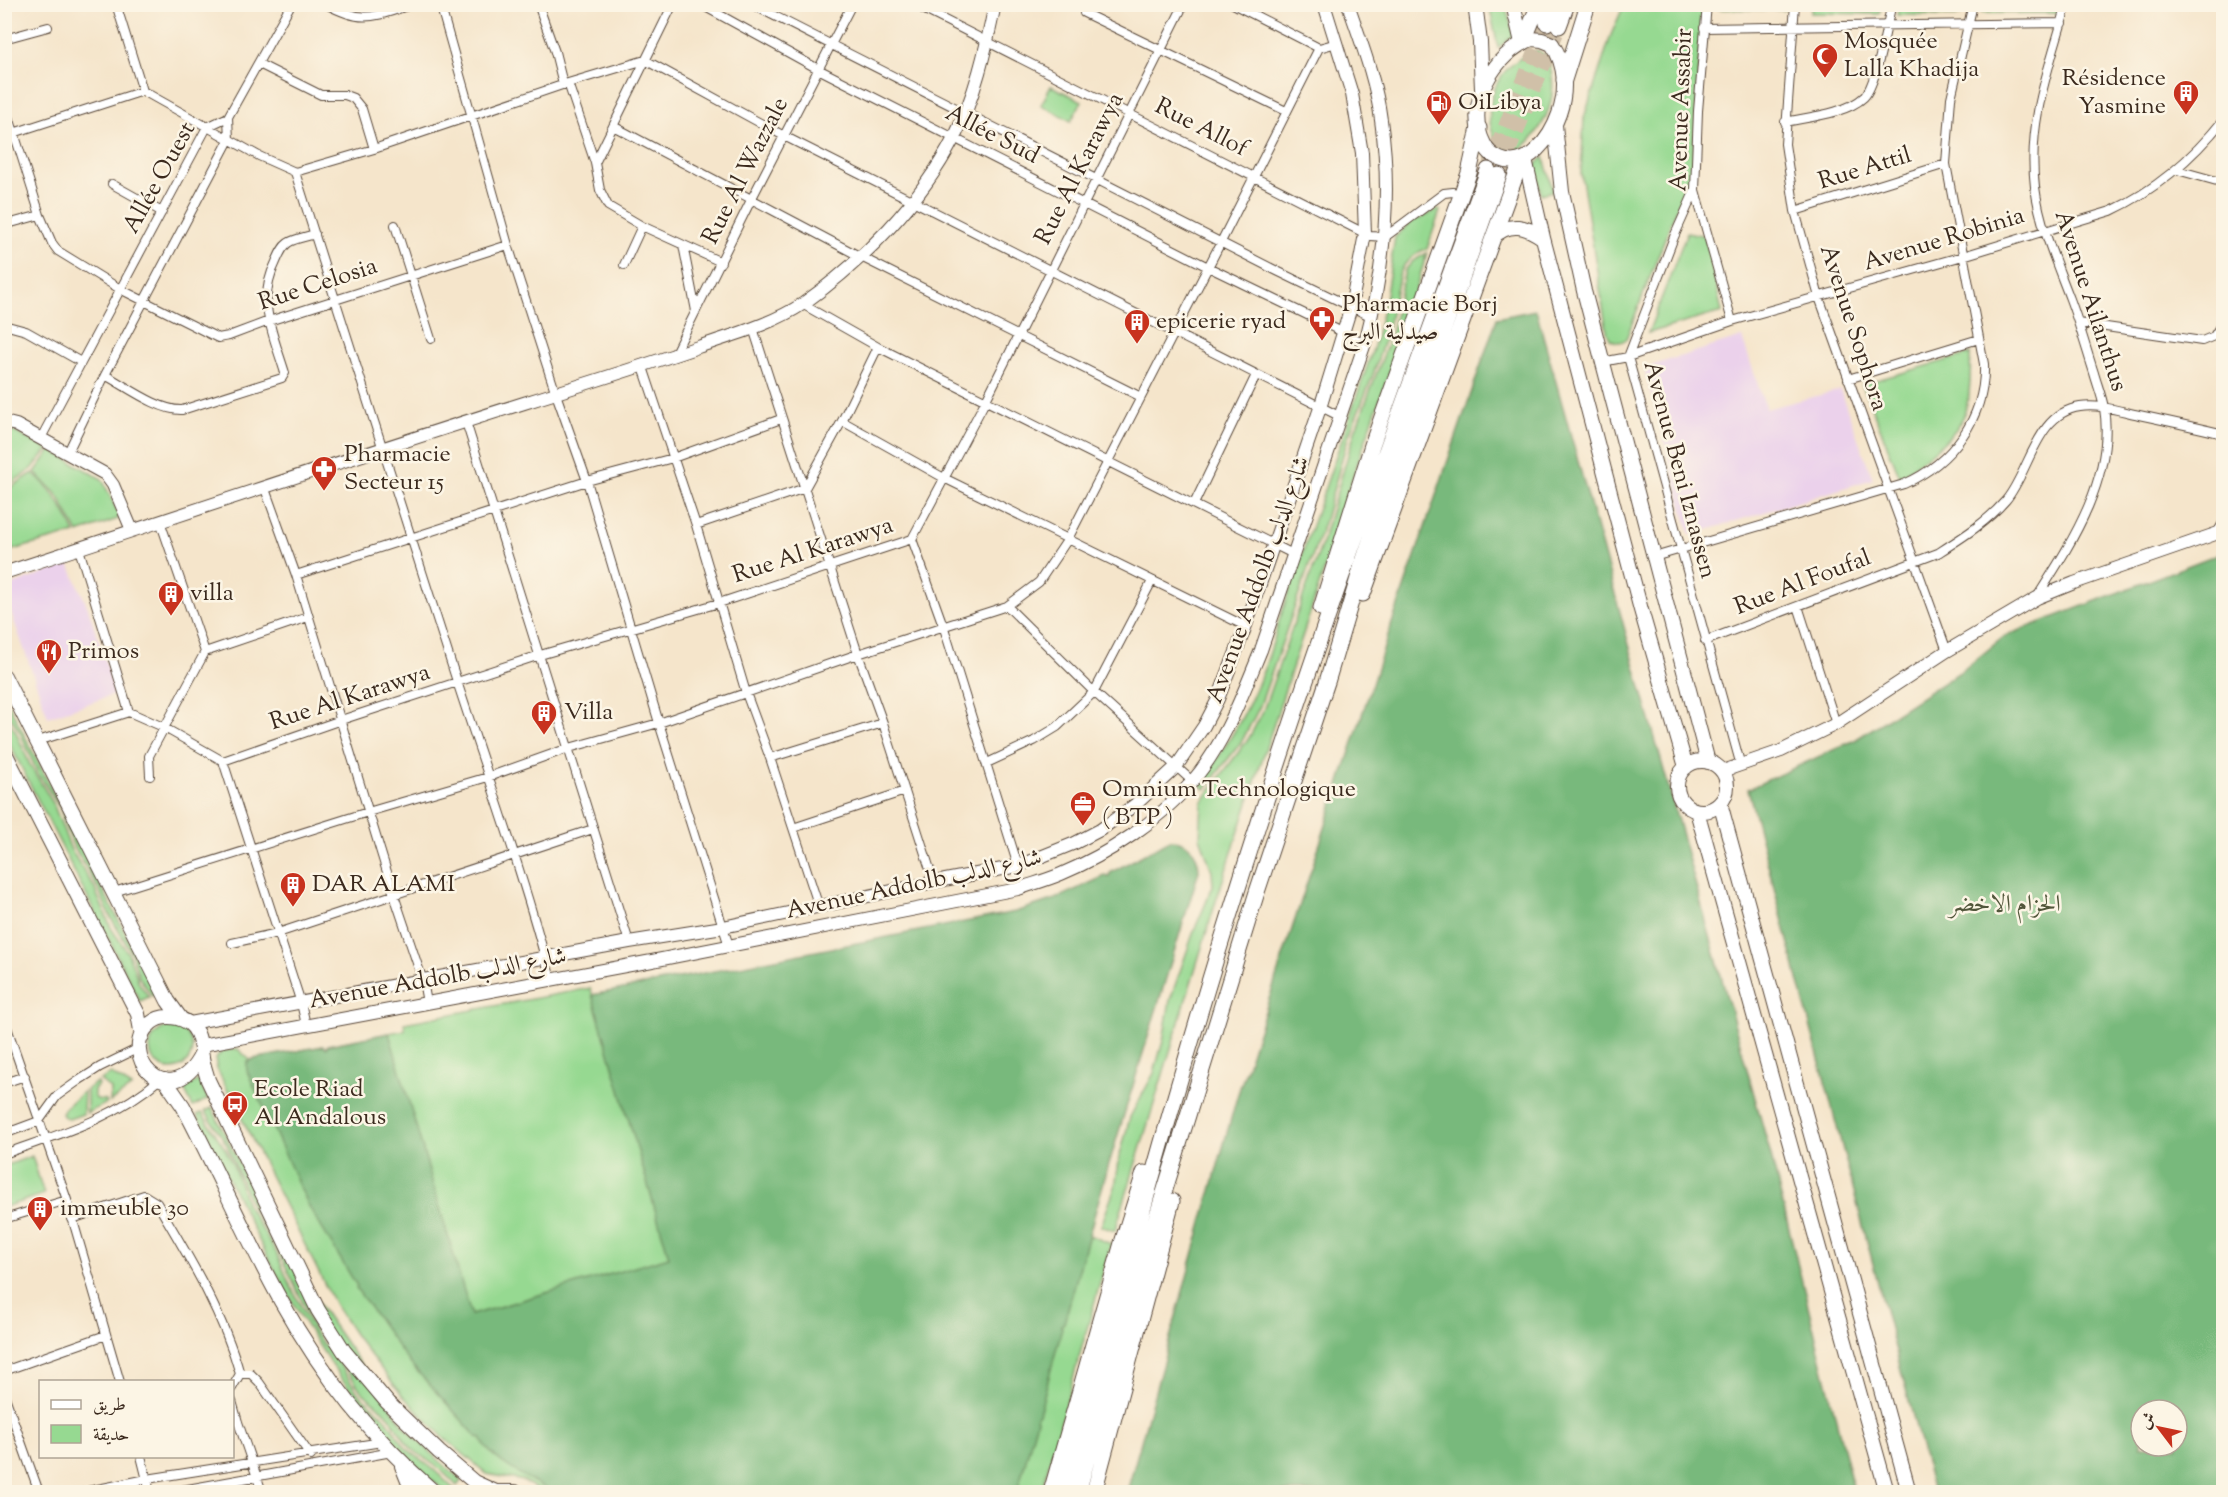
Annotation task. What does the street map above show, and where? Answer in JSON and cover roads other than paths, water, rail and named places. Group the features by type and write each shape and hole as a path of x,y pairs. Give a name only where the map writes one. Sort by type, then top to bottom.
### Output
{"highway":[{"path":"1523,43 1539,4"},
{"path":"1554,4 1553,24 1568,4"},
{"path":"1564,80 1588,4"},
{"path":"1309,673 1313,635 1369,456 1473,162 1479,128"},
{"path":"1327,682 1345,646 1492,237 1523,160"},
{"path":"1066,1492 1179,1083 1235,898 1309,673 1493,173 1362,565 1327,682 1261,881 1146,1251 1078,1492"},
{"path":"1051,1492 1122,1243 1152,1147 1179,1083"},
{"path":"1094,1492 1184,1159 1197,1090"}],"main road":[{"path":"1475,4 1480,42 1482,92"},
{"path":"1513,4 1523,43"},
{"path":"1532,39 1552,44 1562,65 1564,80 1561,108 1555,125 1542,145 1523,160 1505,161 1490,152 1484,145 1479,128 1479,110 1486,81 1500,60 1523,43 1532,39"},
{"path":"1555,125 1562,192 1602,362 1708,762"},
{"path":"1523,160 1641,610 1686,767"},
{"path":"1492,237 1502,229 1514,226 1526,228 1543,238"},
{"path":"4,676 168,1001 196,1029 208,1080 330,1331 350,1359 387,1402 469,1478 496,1492 515,1492"},
{"path":"4,751 138,1014 140,1056 147,1070 163,1079 173,1080 188,1075 194,1069 202,1050"},
{"path":"1700,761 1708,762 1717,765 1723,771 1728,788 1725,796 1714,809 1697,811 1689,807 1679,795 1678,780 1686,767 1700,761"},
{"path":"1720,803 1909,1492"},
{"path":"1697,811 1887,1492"},
{"path":"140,1042 146,1029 158,1019 174,1017 186,1021"},
{"path":"163,1079 183,1106 280,1300 298,1329 345,1397 382,1442 434,1492"},
{"path":"397,1456 417,1492"}],"street":[{"path":"116,4 143,91 229,140 295,172 374,149 566,83 645,60 784,136 1341,417"},
{"path":"228,117 291,4"},
{"path":"326,4 345,15 359,18 414,4"},
{"path":"440,4 508,245 555,394 587,481 659,723 729,946"},
{"path":"538,4 595,163 600,190 608,206 642,226 721,262"},
{"path":"595,163 673,4"},
{"name":"Allée Sud","path":"700,4 820,70 1208,267 1365,343"},
{"name":"Allée Sud","path":"751,4 1372,317"},
{"name":"Rue Al Wazzale","path":"674,356 852,4"},
{"name":"Rue Allof","path":"913,4 1365,234 1385,237"},
{"path":"4,573 264,486 674,356 753,328 802,304 861,257 912,201 955,137 977,79 995,4"},
{"name":"Rue Al Karawya","path":"223,761 540,655 719,603 912,539 1098,180 1184,4"},
{"path":"1233,4 1319,48 1337,43"},
{"name":"Avenue Addolb شارع الدلب","path":"186,1021 301,1003 628,942 723,927 1018,866 1046,856 1100,830 1136,804 1176,767 1204,726 1218,699 1320,408 1351,307 1365,234 1362,153 1352,94 1324,4"},
{"name":"Avenue Addolb شارع الدلب","path":"202,1050 306,1025 1005,892 1048,879 1102,854 1122,842 1171,803 1192,781 1220,740 1241,699 1261,650 1341,417 1372,317 1385,237 1386,174 1381,118 1368,66 1348,4"},
{"name":"Avenue Assabir","path":"1707,4 1695,190 1732,321"},
{"name":"Avenue Sophora","path":"1795,4 1785,122 1787,168 1795,211 1819,297 1947,651"},
{"path":"1785,122 1831,113 1863,98 1873,82 1892,4"},
{"path":"1654,557 1918,477 1947,457 1965,433 1979,404 1984,378 1979,339 1946,164 1951,98 1972,4"},
{"name":"Avenue Ailanthus","path":"2037,598 2078,529 2091,499 2103,453 2104,408 2079,323 2044,231 2035,187 2034,125 2050,58 2067,4"},
{"path":"1084,13 1286,111"},
{"path":"1704,28 2061,23"},
{"path":"4,39 48,27"},
{"path":"114,891 488,777 569,748 659,723 858,654 1007,606 1039,582 1068,539 1319,48"},
{"path":"259,64 321,95 345,95 353,99 362,109 374,149"},
{"path":"4,136 143,91"},
{"name":"Rue Celosia","path":"4,101 40,215 58,251 120,289 218,338 508,245"},
{"name":"Allée Ouest","path":"41,438 207,127 228,117 229,140 105,375 68,452"},
{"name":"Avenue Robinia","path":"1602,362 1628,357 1732,321 1963,256 2092,218 2118,208 2177,170 2223,119"},
{"path":"613,126 861,257 1141,397"},
{"name":"Rue Attil","path":"1795,211 1946,164"},
{"path":"2177,170 2223,183"},
{"path":"295,172 513,854 551,980"},
{"path":"112,184 162,212"},
{"name":"Avenue Beni Iznassen","path":"1695,190 1674,237 1628,357 1741,766"},
{"path":"1385,237 1444,193 1453,192 1461,195"},
{"path":"4,225 40,215"},
{"path":"395,225 431,339"},
{"path":"624,265 642,226"},
{"path":"105,375 175,411 282,378 285,373 269,321 265,293 270,273 281,250 291,241 315,234"},
{"path":"683,245 696,311"},
{"path":"802,304 878,347 1293,554"},
{"path":"2079,323 2202,341 2214,336 2223,320"},
{"path":"4,325 26,331 81,362"},
{"path":"753,328 934,882"},
{"path":"1848,379 1979,339"},
{"path":"696,525 805,488 842,421 878,347"},
{"path":"643,366 696,525 746,693 819,907"},
{"path":"1194,504 1256,375"},
{"name":"Rue Al Foufal","path":"1705,641 1938,553 1966,536 1987,520 2011,492 2042,433 2055,418 2078,407 2104,408 2223,434"},
{"path":"296,575 587,481 673,458 782,419"},
{"path":"842,421 944,478 1245,626"},
{"path":"4,422 16,425 100,470 110,479 132,530"},
{"path":"466,422 628,942"},
{"path":"264,486 296,575 394,895 423,981 427,1003"},
{"path":"160,521 205,652"},
{"path":"1723,771 1781,751 1836,724 1947,651 2037,598 2220,532 2223,521"},
{"path":"912,539 944,628 1018,866"},
{"path":"79,549 129,712"},
{"path":"987,763 1034,741 1057,727 1095,692 1152,582"},
{"path":"1007,606 1095,692 1192,781"},
{"path":"1798,606 1836,724"},
{"path":"150,776 149,756 205,652 308,617"},
{"path":"38,741 129,712 163,727 223,761 301,1003 306,1025"},
{"path":"770,758 883,723"},
{"path":"793,828 905,791"},
{"path":"232,942 278,933 593,829"},
{"path":"4,1019 26,1076 67,1200 119,1380"},
{"path":"4,1134 39,1121 57,1096 78,1080 140,1042"},
{"path":"4,1083 26,1076"},
{"path":"4,1154 73,1131 106,1116 163,1079"},
{"path":"72,1219 144,1195 158,1203 228,1335 240,1374 234,1384"},
{"path":"4,1219 67,1200"},
{"path":"4,1371 106,1335"},
{"path":"240,1374 251,1374 259,1382 318,1465"},
{"path":"4,1394 39,1492"},
{"path":"234,1408 262,1492"},
{"path":"83,1492 147,1479 382,1442"},
{"path":"171,1492 318,1465 397,1456"},
{"path":"142,1458 150,1492"}],"tunnel":[{"path":"1488,170 1547,23"},
{"path":"1499,175 1559,26"}],"place":[{"name":"Mosquée Lalla Khadija","path":"1825,79"},
{"name":"Résidence Yasmine","path":"2186,116"},
{"name":"OiLibya","path":"1439,126"},
{"name":"Pharmacie Borj صيدلية البرج","path":"1322,342"},
{"name":"epicerie ryad","path":"1137,345"},
{"name":"Pharmacie Secteur 15","path":"324,492"},
{"name":"villa","path":"171,617"},
{"name":"Primos","path":"49,675"},
{"name":"Villa","path":"544,736"},
{"name":"Omnium Technologique ( BTP )","path":"1083,827"},
{"name":"DAR ALAMI","path":"293,908"},
{"name":"Ecole Riad Al Andalous","path":"235,1127"},
{"name":"immeuble 30","path":"40,1232"}],"park label":[{"name":"الحزام الاخضر","path":"2005,905"}]}
